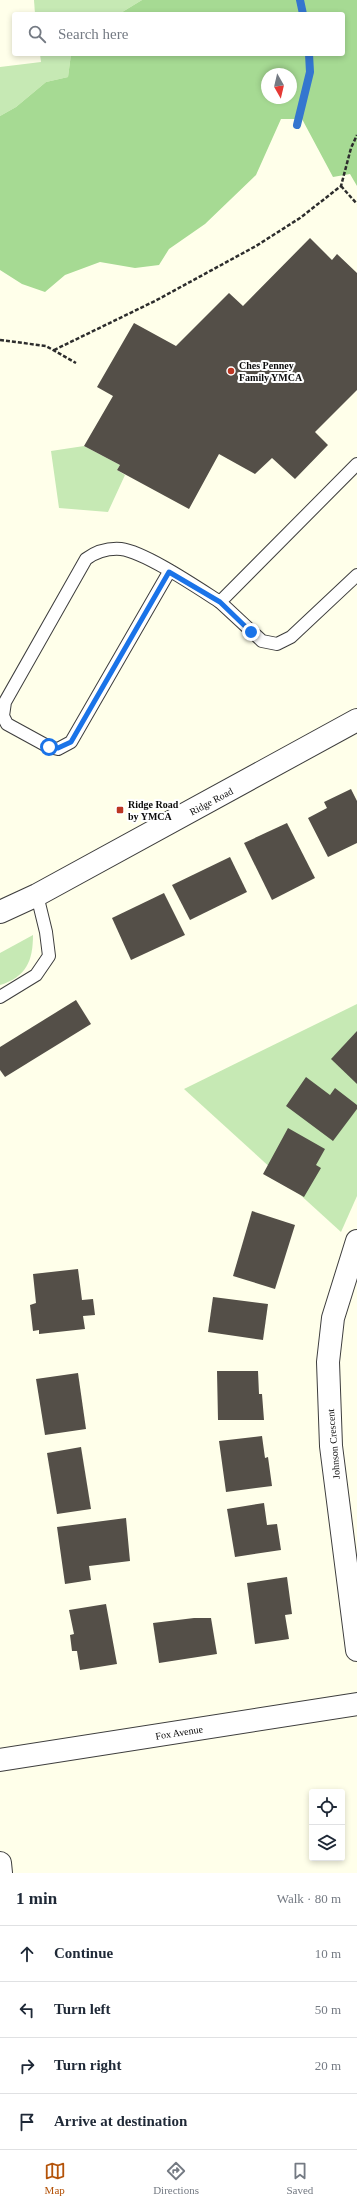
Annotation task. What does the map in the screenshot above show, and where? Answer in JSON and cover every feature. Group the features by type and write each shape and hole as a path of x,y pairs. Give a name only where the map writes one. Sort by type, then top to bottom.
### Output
{"street":[{"name":"Ridge Road","path":"0,912 37,895 357,720"},
{"name":"Johnson Crescent","path":"357,1241 333,1318 328,1362 331,1446 357,1650"},
{"name":"Fox Avenue","path":"0,1760 357,1704"},
{"path":"0,1863 1,1873"}],"lane":[{"path":"220,602 357,464"},
{"path":"169,572 71,742 58,748 49,747 7,724 3,716 5,702 86,559 103,550 123,549 143,556 220,602 262,641 277,644 291,637 357,575"},
{"path":"0,997 36,975 49,956 37,895"}],"path":[{"path":"54,350 155,300 256,246 300,218 340,186 350,148 357,135"},
{"path":"340,186 357,204"},
{"path":"0,340 46,346 76,363"}],"green space":[{"path":"34,0 142,0 122,12 35,12"},
{"path":"142,0 357,0 357,186 350,174 333,177 302,119 281,119 256,175 205,224 169,249 159,265 135,268 100,262 65,275 45,292 22,284 0,270 0,116 16,107 46,82 68,77 71,56 345,56 345,12 122,12"},
{"path":"40,56 71,56 68,77 46,82 16,107 0,116 0,67 41,62"},
{"path":"84,446 120,465 117,470 125,475 108,512 59,508 51,451"},
{"path":"33,935 32,953 26,967 22,973 9,982 0,985 0,953"},
{"path":"357,1004 357,1196 341,1232 184,1089"}],"building":[{"name":"Ches Penney Family YMCA","path":"310,238 332,260 337,254 357,273 357,390 315,432 328,445 295,479 272,458 255,474 219,454 189,509 117,470 120,465 84,446 113,396 97,387 134,323 176,346 229,293 243,306"},
{"path":"351,789 357,801 357,843 328,857 308,818 327,808 324,802"},
{"path":"287,823 315,878 272,900 244,843"},
{"path":"230,857 247,892 190,920 172,885"},
{"path":"164,893 185,935 131,960 112,918"},
{"path":"76,1000 91,1024 5,1077 0,1070 0,1047"},
{"path":"357,1031 357,1084 331,1059"},
{"path":"306,1077 330,1095 335,1088 357,1105 357,1109 333,1141 286,1106"},
{"path":"288,1128 325,1149 316,1165 321,1168 304,1197 263,1174"},
{"path":"252,1211 295,1225 275,1289 233,1276"},
{"path":"78,1269 82,1300 93,1299 95,1315 83,1316 85,1329 39,1334 39,1330 33,1331 30,1305 36,1303 33,1274"},
{"path":"213,1297 268,1304 263,1340 208,1332"},
{"path":"217,1371 258,1371 259,1394 262,1394 264,1420 218,1420"},
{"path":"78,1373 86,1429 45,1435 36,1379"},
{"path":"262,1436 265,1458 268,1457 272,1486 226,1492 219,1441"},
{"path":"81,1447 91,1509 57,1514 47,1453"},
{"path":"264,1503 267,1525 277,1524 281,1550 235,1557 227,1509"},
{"path":"126,1518 130,1561 89,1566 91,1580 65,1584 57,1527"},
{"path":"287,1577 292,1614 285,1615 289,1639 255,1644 247,1583"},
{"path":"106,1604 117,1664 80,1670 77,1651 72,1651 70,1635 74,1634 69,1610"},
{"path":"194,1618 211,1618 217,1654 159,1663 153,1623"}],"waterway":[{"path":"300,0 303,12"},
{"path":"297,125 310,72 309,56"}],"place":[{"name":"Ches Penney Family YMCA","path":"231,371"},
{"name":"Ridge Road by YMCA","path":"120,810"}],"route":[{"path":"49,747 63,747 71,742 169,572 189,582 220,602 251,632"}]}
